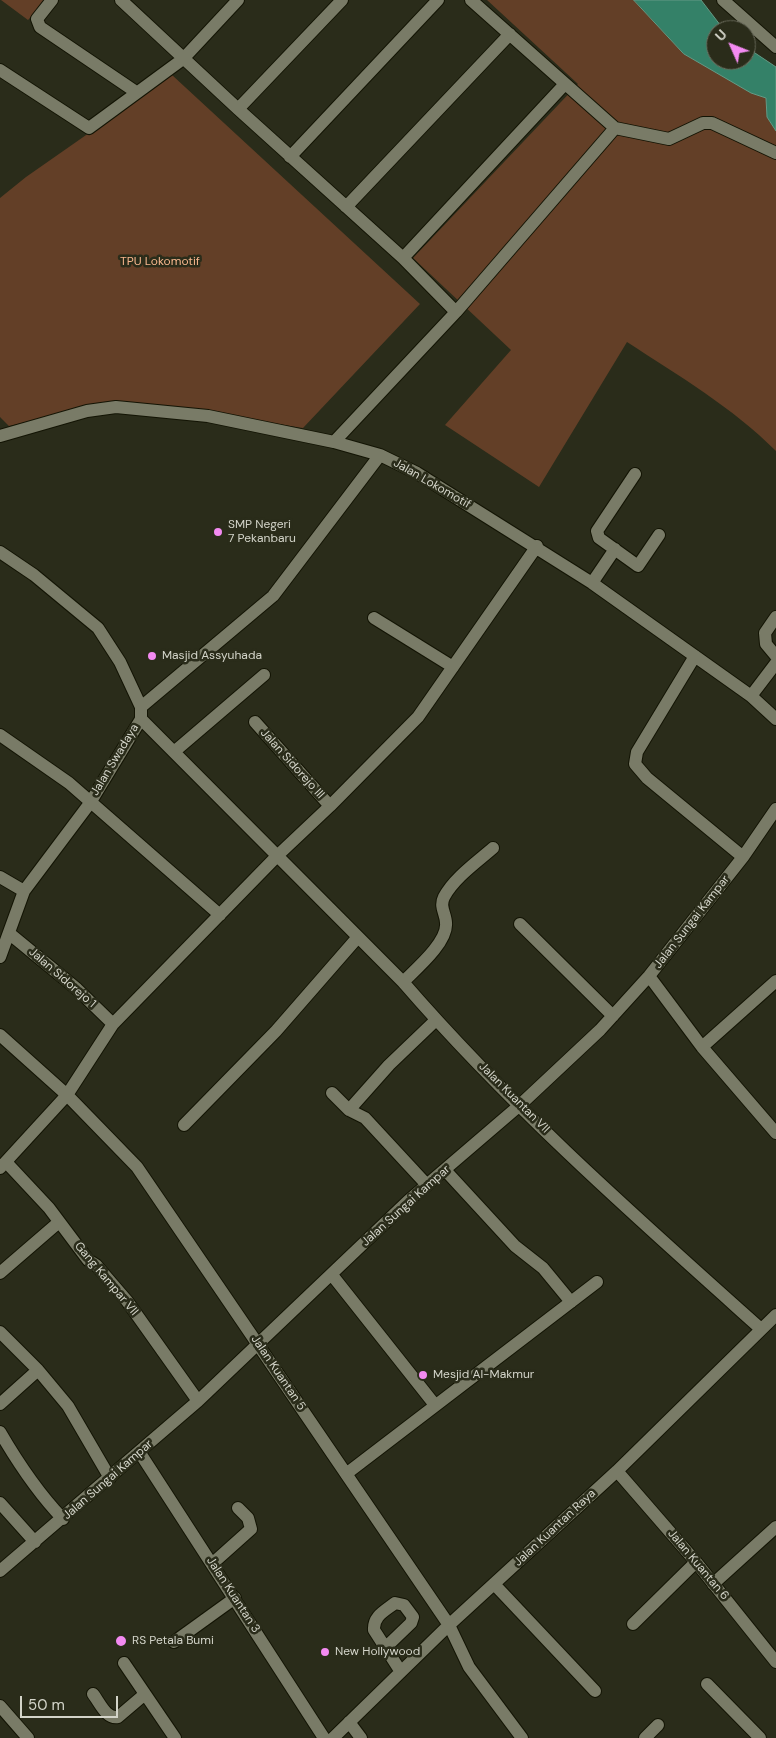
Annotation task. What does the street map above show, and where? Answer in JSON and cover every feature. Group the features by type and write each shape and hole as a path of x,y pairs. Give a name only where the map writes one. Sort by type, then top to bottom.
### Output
{"street":[{"path":"52,0 37,19 40,27 136,92"},
{"path":"1,66 89,128 183,59 238,0"},
{"path":"238,110 342,0"},
{"path":"290,157 438,0"},
{"path":"471,0 564,85 616,128 668,139 703,123 712,123 776,153"},
{"path":"723,0 776,47"},
{"path":"130,3 183,59 403,258 456,312"},
{"path":"346,208 510,34"},
{"path":"403,258 564,85"},
{"path":"334,442 456,312 616,128"},
{"name":"Jalan Lokomotif","path":"0,436 87,411 116,407 208,416 334,442 380,455 417,473 538,546 592,582 751,696 776,719"},
{"name":"Jalan Swadaya","path":"0,957 10,934 24,891 90,803 141,713 273,596 380,455"},
{"path":"635,474 597,531 599,538 638,566 659,535"},
{"path":"3,1165 67,1095 113,1024 277,856 330,806 418,716 538,546"},
{"path":"592,582 615,549"},
{"path":"0,552 34,575 98,628 120,662 141,713"},
{"path":"776,617 765,633 766,644 776,656"},
{"path":"374,618 453,667"},
{"path":"695,656 637,752 635,764 647,778 743,857"},
{"path":"751,696 776,664"},
{"path":"175,751 264,675"},
{"name":"Jalan Kuantan VII","path":"141,713 175,751 277,856 404,982 436,1020 520,1106 588,1173 761,1330"},
{"name":"Jalan Sidorejo III","path":"255,722 330,806"},
{"path":"0,736 69,783 220,915"},
{"name":"Jalan Sungai Kampar","path":"0,1571 140,1453 259,1346 427,1185 520,1106 613,1016 649,976 743,857 776,808"},
{"path":"404,982 430,954 446,930 446,922 441,907 443,898 452,885 493,848"},
{"path":"0,877 24,891"},
{"path":"520,924 613,1016"},
{"name":"Jalan Sidorejo 1","path":"10,934 77,989 113,1024"},
{"path":"184,1125 276,1031 358,937"},
{"path":"649,976 702,1047 776,1133"},
{"path":"702,1047 776,981"},
{"path":"349,1110 389,1065 436,1020"},
{"name":"Jalan Kuantan 5","path":"0,1035 67,1095 137,1167 449,1625 469,1667 522,1738"},
{"path":"332,1093 349,1110 365,1118 427,1185"},
{"name":"Gang Kampar VII","path":"3,1165 59,1222 88,1260 96,1265 127,1301 198,1401"},
{"path":"445,1170 515,1246 543,1268 571,1302"},
{"path":"0,1273 59,1222"},
{"path":"332,1274 435,1405"},
{"path":"346,1474 597,1282"},
{"name":"Jalan Kuantan Raya","path":"333,1738 449,1625 617,1471 776,1315"},
{"path":"0,1332 38,1370 68,1406 110,1478"},
{"path":"0,1404 38,1370"},
{"path":"0,1432 17,1461 49,1505 63,1519"},
{"name":"Jalan Kuantan 3","path":"140,1453 213,1563 324,1738"},
{"name":"Jalan Kuantan 6","path":"617,1471 696,1562 776,1662"},
{"path":"0,1503 35,1542"},
{"path":"213,1563 251,1529 248,1518 238,1508"},
{"path":"713,1584 776,1527"},
{"path":"633,1624 696,1562"},
{"path":"494,1584 594,1691"},
{"path":"174,1642 235,1598"},
{"path":"386,1648 401,1672"},
{"path":"124,1663 175,1738"},
{"path":"707,1684 760,1738"},
{"path":"93,1694 109,1716 113,1718 118,1717 145,1694"},
{"path":"0,1706 28,1738"},
{"path":"349,1722 361,1738"},
{"path":"646,1738 658,1725"}],"green space":[{"path":"1,0 47,0 28,20"},
{"path":"487,0 634,0 684,54 706,66 706,70 714,70 766,98 767,117 776,131 776,451 723,406 627,342 539,487 445,425 511,350 413,258 578,84"},
{"name":"TPU Lokomotif","path":"172,75 420,304 303,428 209,413 105,403 9,426 0,417 0,198 26,177"}],"shaded area":[{"path":"634,0 701,0 716,20 706,20 706,67 684,54"},
{"path":"756,54 776,67 776,131 767,117 766,98 751,93 711,70 756,70"}],"place":[{"name":"SMP Negeri 7 Pekanbaru","path":"218,532"},
{"name":"Masjid Assyuhada","path":"152,656"},
{"name":"Mesjid Al-Makmur","path":"423,1375"},
{"name":"RS Petala Bumi","path":"121,1641"},
{"name":"New Hollywood","path":"325,1652"}]}
